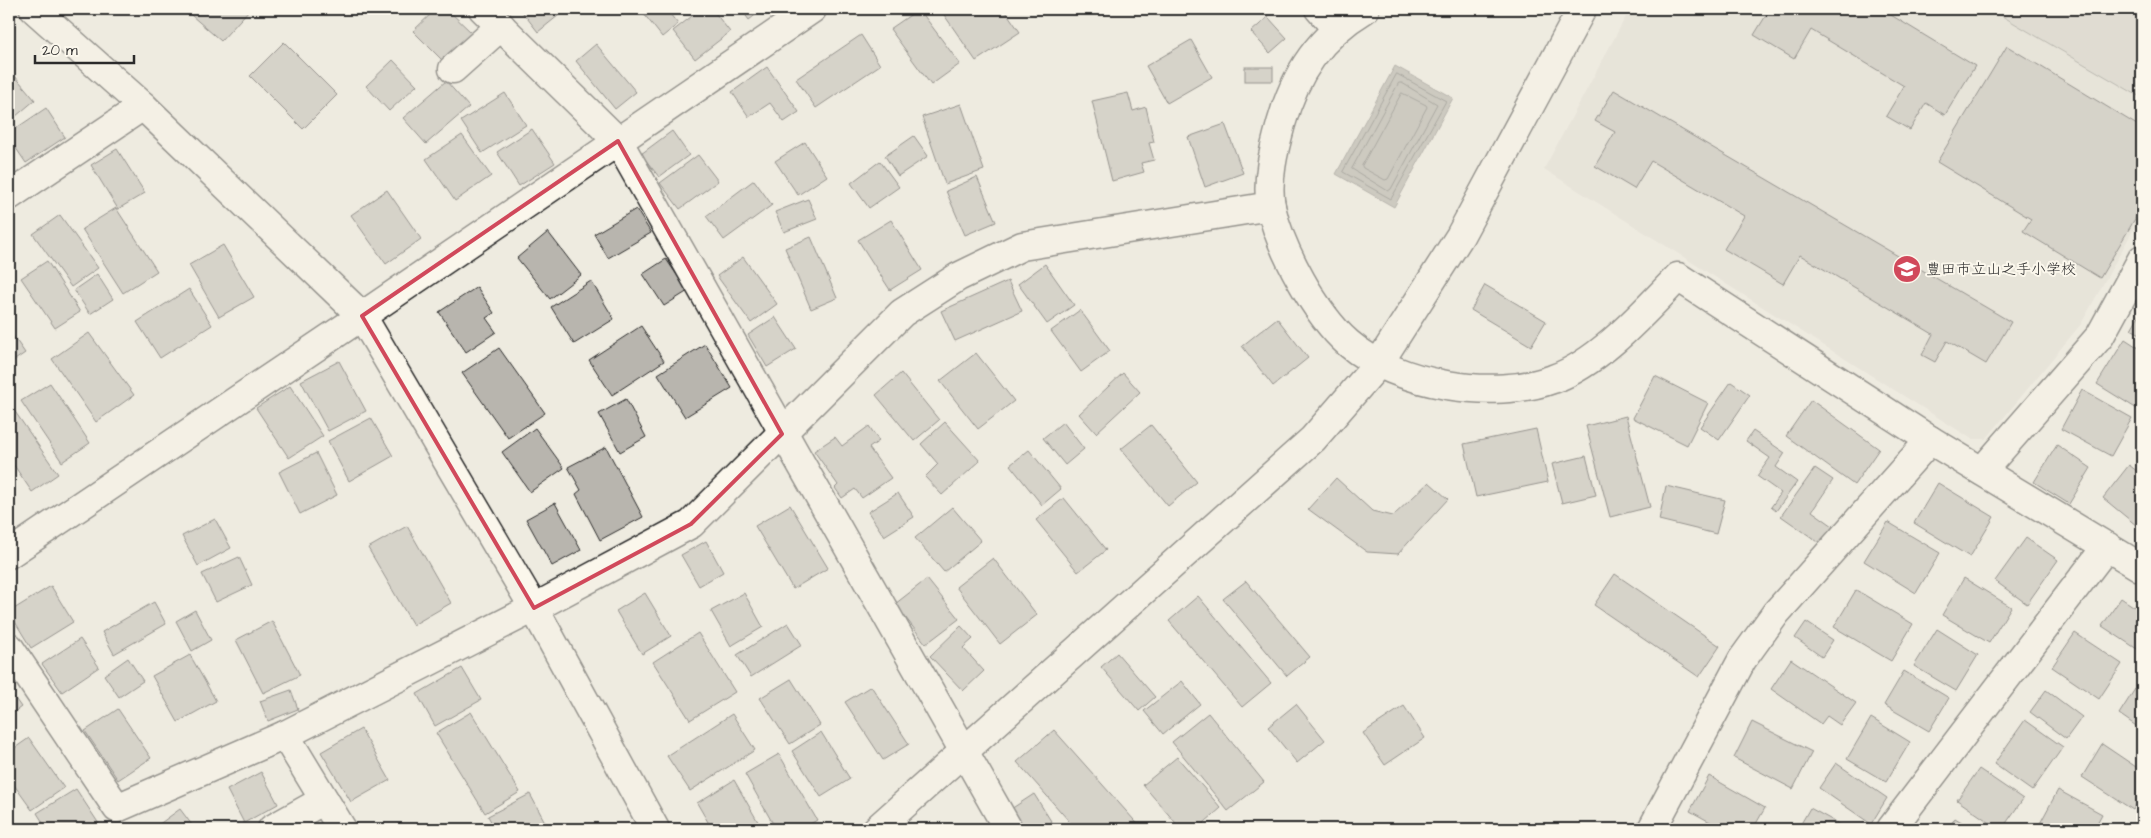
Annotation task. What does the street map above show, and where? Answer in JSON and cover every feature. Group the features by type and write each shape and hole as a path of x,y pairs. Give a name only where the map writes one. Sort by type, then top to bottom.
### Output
{"street":[{"path":"34,9 143,106 362,316 534,608 655,829"},
{"path":"9,554 812,9"},
{"path":"1365,9 1327,18 1286,104 1274,150 1270,179 1271,206 1279,235 1294,268 1327,321 1349,344 1379,363 1416,379 1452,387 1521,387 1554,380 1584,364 1624,331 1678,278 1930,440 2142,568"},
{"path":"878,829 1313,439 1379,363 1460,236 1582,9"},
{"path":"453,69 492,18 618,141 782,434 1008,829"},
{"path":"9,196 143,106"},
{"path":"9,647 116,808 285,735 534,608 691,524 902,313 958,277 1022,246 1271,206"},
{"path":"1982,471 2100,336 2142,259"},
{"path":"1652,829 1742,660 1776,613 1930,440"},
{"path":"1891,829 2107,546"},
{"path":"285,735 342,829"},
{"path":"272,829 324,800"}],"highlighted area":[{"path":"618,141 782,434 691,524 534,608 362,316"}],"shaded area":[{"name":"豊田市立山之手小学校","path":"1630,9 2142,9 2142,214 2081,324 1986,439 1972,439 1544,169"},
{"path":"1990,9 2142,9 2142,98"}],"water":[{"path":"1395,66 1453,98 1394,207 1336,174"}],"building":[{"path":"184,9 250,9 221,41"},
{"path":"436,9 447,9 473,34 445,63 413,31"},
{"path":"520,9 562,9 564,11 538,32"},
{"path":"640,9 666,9 678,24 662,37"},
{"path":"701,9 712,9 730,32 695,59 673,31"},
{"path":"741,9 763,9 749,20"},
{"path":"919,9 960,64 931,85 890,29"},
{"path":"940,9 1004,9 1020,32 976,61"},
{"path":"1770,9 1881,9 1975,66 1945,115 1926,103 1910,130 1886,116 1904,86 1811,30 1794,59 1754,35"},
{"path":"1268,17 1287,38 1270,53 1251,32"},
{"path":"861,35 880,65 816,108 796,79"},
{"path":"1191,40 1212,77 1167,103 1146,66"},
{"path":"284,42 337,95 303,129 250,76"},
{"path":"596,44 636,92 615,109 576,61"},
{"path":"2007,46 2142,128 2142,207 2100,278 2023,231 2031,219 1937,162"},
{"path":"393,60 417,85 389,111 366,86"},
{"path":"767,67 799,112 784,122 770,103 749,117 732,92"},
{"path":"1245,67 1273,67 1273,81 1245,81"},
{"path":"9,69 35,100 9,122"},
{"path":"446,81 469,107 426,144 403,118"},
{"path":"1614,90 2011,322 1986,364 1947,341 1935,362 1922,355 1933,334 1800,255 1783,284 1724,249 1744,216 1651,161 1634,189 1595,166 1615,132 1595,121"},
{"path":"505,93 526,125 482,153 461,121"},
{"path":"1128,93 1133,111 1146,107 1154,142 1149,143 1154,160 1141,163 1144,172 1112,181 1092,101"},
{"path":"961,104 984,170 945,184 922,117"},
{"path":"46,108 65,137 26,163 9,138 9,133"},
{"path":"1225,124 1243,173 1205,187 1188,137"},
{"path":"532,129 555,163 519,186 497,152"},
{"path":"672,131 689,155 659,177 641,154"},
{"path":"462,135 491,176 455,201 426,159"},
{"path":"914,136 928,156 898,176 885,156"},
{"path":"805,142 827,176 798,195 775,161"},
{"path":"117,149 145,193 118,209 91,165"},
{"path":"698,155 718,181 680,209 660,183"},
{"path":"880,161 899,187 869,208 851,183"},
{"path":"977,177 996,222 965,235 946,191"},
{"path":"754,180 772,205 724,240 706,216"},
{"path":"387,190 421,239 386,264 351,215"},
{"path":"808,199 817,219 784,232 775,212"},
{"path":"116,208 157,271 123,293 82,229"},
{"path":"636,209 651,233 608,258 594,234"},
{"path":"60,215 98,268 71,287 33,234"},
{"path":"891,220 922,270 890,290 858,240"},
{"path":"548,232 581,275 550,299 517,258"},
{"path":"811,237 837,298 811,309 785,248"},
{"path":"223,245 254,297 219,317 189,265"},
{"path":"743,257 777,304 751,323 717,276"},
{"path":"666,259 688,291 664,306 643,274"},
{"path":"47,261 80,312 55,328 21,278"},
{"path":"1045,264 1074,305 1047,324 1018,284"},
{"path":"97,274 113,299 90,314 74,290"},
{"path":"591,281 614,319 574,344 551,307"},
{"path":"1008,281 1022,311 955,341 941,311"},
{"path":"1485,285 1546,321 1531,346 1471,310"},
{"path":"477,287 494,313 486,318 496,332 466,352 439,312"},
{"path":"189,289 212,325 160,358 137,322"},
{"path":"1080,310 1110,351 1081,372 1051,331"},
{"path":"2142,310 2142,335 2131,329"},
{"path":"775,317 796,349 767,367 748,335"},
{"path":"1277,318 1308,358 1273,386 1242,346"},
{"path":"641,326 664,361 612,395 589,360"},
{"path":"9,330 25,353 9,364"},
{"path":"89,333 134,395 96,422 52,359"},
{"path":"2125,339 2142,350 2142,412 2097,384"},
{"path":"705,344 732,388 685,417 658,374"},
{"path":"499,348 545,413 508,438 462,373"},
{"path":"976,353 1014,401 978,429 940,381"},
{"path":"339,361 366,411 328,431 301,381"},
{"path":"901,373 939,420 914,441 876,395"},
{"path":"1123,373 1140,392 1096,433 1079,414"},
{"path":"1655,376 1708,403 1687,445 1633,418"},
{"path":"1731,382 1750,395 1719,440 1700,427"},
{"path":"50,383 90,443 62,462 21,401"},
{"path":"290,386 323,436 289,458 256,408"},
{"path":"2082,390 2132,418 2111,456 2061,429"},
{"path":"626,399 646,437 620,452 599,414"},
{"path":"1811,400 1879,449 1854,485 1786,436"},
{"path":"9,403 58,474 32,492 9,458"},
{"path":"1626,416 1650,507 1610,517 1586,426"},
{"path":"371,418 393,456 349,481 328,441"},
{"path":"945,422 980,461 942,495 925,477 938,464 921,444"},
{"path":"1063,422 1084,449 1065,465 1043,438"},
{"path":"1151,425 1197,482 1168,506 1121,449"},
{"path":"869,426 879,441 869,448 891,478 862,498 855,489 842,498 835,488 838,485 814,451 835,437 842,446"},
{"path":"535,428 564,468 530,492 502,452"},
{"path":"1536,429 1548,482 1476,497 1464,444"},
{"path":"1753,431 1785,453 1776,467 1797,482 1776,511 1771,507 1781,493 1757,476 1770,458 1746,441"},
{"path":"2057,445 2091,468 2069,504 2034,482"},
{"path":"606,447 643,517 600,540 576,494 581,490 568,467"},
{"path":"1029,450 1061,489 1042,505 1010,465"},
{"path":"316,453 337,495 300,514 279,472"},
{"path":"1586,456 1596,495 1562,503 1552,464"},
{"path":"2129,465 2142,475 2142,530 2103,498"},
{"path":"1815,468 1833,480 1812,511 1833,526 1821,544 1781,516"},
{"path":"1336,478 1372,511 1393,516 1429,482 1448,499 1398,554 1367,552 1308,509"},
{"path":"1938,483 1994,517 1970,557 1914,523"},
{"path":"1666,486 1725,500 1716,534 1659,520"},
{"path":"898,493 914,517 884,536 868,512"},
{"path":"1064,498 1106,550 1078,572 1036,520"},
{"path":"555,503 581,550 552,566 526,519"},
{"path":"790,505 828,568 793,589 755,526"},
{"path":"952,507 981,541 944,572 915,538"},
{"path":"215,519 231,548 198,566 182,536"},
{"path":"1888,522 1940,553 1916,593 1864,561"},
{"path":"407,526 451,603 413,625 368,548"},
{"path":"2026,538 2058,560 2027,604 1995,581"},
{"path":"706,541 723,572 699,586 681,555"},
{"path":"239,557 252,585 216,602 202,574"},
{"path":"993,558 1037,615 1000,644 956,587"},
{"path":"1615,574 1720,646 1699,677 1594,605"},
{"path":"1964,578 2011,607 1989,643 1942,615"},
{"path":"927,579 959,619 926,644 895,604"},
{"path":"1246,581 1310,657 1287,676 1223,599"},
{"path":"51,586 73,622 31,648 9,612"},
{"path":"1856,590 1913,624 1891,661 1834,627"},
{"path":"645,593 671,636 642,654 616,611"},
{"path":"744,593 763,627 731,646 711,611"},
{"path":"1198,596 1271,683 1242,707 1169,621"},
{"path":"2121,598 2142,612 2142,648 2140,651 2102,626"},
{"path":"154,602 166,624 114,654 102,632"},
{"path":"195,610 211,640 192,651 176,621"},
{"path":"272,621 300,675 263,693 236,640"},
{"path":"1806,622 1833,640 1822,657 1795,638"},
{"path":"788,623 802,645 751,677 737,655"},
{"path":"961,626 973,639 963,648 984,671 963,691 930,656"},
{"path":"1937,629 1978,655 1956,691 1914,666"},
{"path":"698,633 735,692 690,720 653,662"},
{"path":"2075,633 2122,664 2099,699 2052,667"},
{"path":"80,639 99,667 62,692 42,664"},
{"path":"1117,653 1155,697 1139,711 1101,667"},
{"path":"190,655 216,701 178,722 152,676"},
{"path":"128,658 143,681 119,697 104,675"},
{"path":"1791,659 1856,703 1840,725 1827,716 1821,724 1771,689"},
{"path":"462,668 481,700 435,726 417,694"},
{"path":"1904,671 1949,698 1929,731 1884,705"},
{"path":"791,679 820,725 790,744 760,698"},
{"path":"1182,681 1200,704 1163,734 1144,711"},
{"path":"871,686 909,744 883,760 845,702"},
{"path":"2135,689 2142,694 2142,730 2119,714"},
{"path":"9,690 21,707 9,716"},
{"path":"291,690 298,709 268,721 260,701"},
{"path":"2046,690 2082,717 2066,739 2030,712"},
{"path":"1296,704 1325,740 1297,763 1268,727"},
{"path":"1404,706 1425,738 1385,765 1363,733"},
{"path":"118,709 151,758 118,780 85,731"},
{"path":"471,712 520,792 485,813 436,733"},
{"path":"1208,713 1264,782 1228,811 1172,742"},
{"path":"732,714 755,750 690,791 667,756"},
{"path":"1871,718 1910,742 1886,782 1847,759"},
{"path":"2025,720 2063,747 2032,791 1994,764"},
{"path":"1752,722 1812,752 1793,789 1734,758"},
{"path":"361,729 390,780 351,802 321,752"},
{"path":"1054,730 1142,829 1076,829 1017,762"},
{"path":"821,732 850,779 821,797 792,751"},
{"path":"29,738 64,788 32,810 9,778 9,752"},
{"path":"2102,744 2142,771 2142,795 2133,810 2082,777"},
{"path":"779,754 817,820 802,829 776,829 745,774"},
{"path":"1177,757 1221,808 1197,829 1181,829 1143,785"},
{"path":"1836,763 1887,798 1871,824 1819,788"},
{"path":"1979,769 2023,799 2002,829 1999,829 1957,800"},
{"path":"261,772 278,804 244,823 227,790"},
{"path":"1709,776 1765,808 1753,829 1723,829 1690,811"},
{"path":"734,780 761,827 757,829 712,829 697,803"},
{"path":"76,789 101,827 98,829 47,829 37,813"},
{"path":"2058,790 2102,814 2094,829 2037,829"},
{"path":"530,794 545,822 531,829 495,829 488,816"},
{"path":"1034,794 1056,829 1023,829 1011,809"},
{"path":"1810,808 1848,829 1798,829"},
{"path":"180,809 195,829 154,828"},
{"path":"1955,818 1973,829 1948,829"},
{"path":"561,824 565,829 552,829"}],"place":[{"name":"豊田市立山之手小学校","path":"1907,269"}]}
